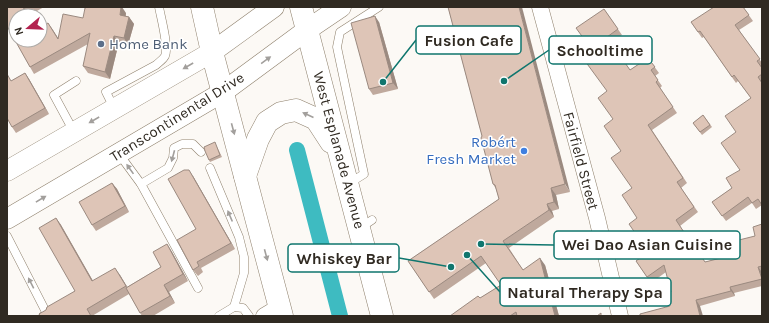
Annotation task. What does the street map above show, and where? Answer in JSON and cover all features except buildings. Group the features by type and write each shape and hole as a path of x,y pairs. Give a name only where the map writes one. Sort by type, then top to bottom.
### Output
{"main road":[{"path":"202,7 212,52 245,176 275,313"},
{"name":"West Esplanade Avenue","path":"301,7 348,184 366,224 382,316"},
{"path":"245,176 258,139 267,122 281,113 296,110 316,119 340,156"}],"street":[{"path":"7,170 115,109 160,72 212,52 274,7"},
{"name":"Transcontinental Drive","path":"7,219 223,92 307,30 341,7"},
{"name":"Fairfield Street","path":"540,7 597,218 620,316"}],"lane":[{"path":"159,7 166,47 160,72"},
{"path":"348,184 364,174 337,48 340,32 380,7"},
{"path":"74,132 54,95 76,81"},
{"path":"141,184 168,168 173,158 174,148 182,144 192,144 201,152"},
{"path":"119,153 141,184 198,288"},
{"path":"210,168 240,237 244,257 244,272 234,307"},
{"path":"7,236 46,314 43,316"},
{"path":"219,316 234,307 243,308 249,316"}],"waterway":[{"path":"297,150 340,316"}],"place":[{"name":"Home Bank","path":"101,44"},
{"name":"Schooltime","path":"504,81"},
{"name":"Fusion Cafe","path":"383,82"},
{"name":"Robért Fresh Market","path":"524,151"},
{"name":"Wei Dao Asian Cuisine","path":"481,244"},
{"name":"Natural Therapy Spa","path":"467,255"},
{"name":"Whiskey Bar","path":"451,267"}]}
